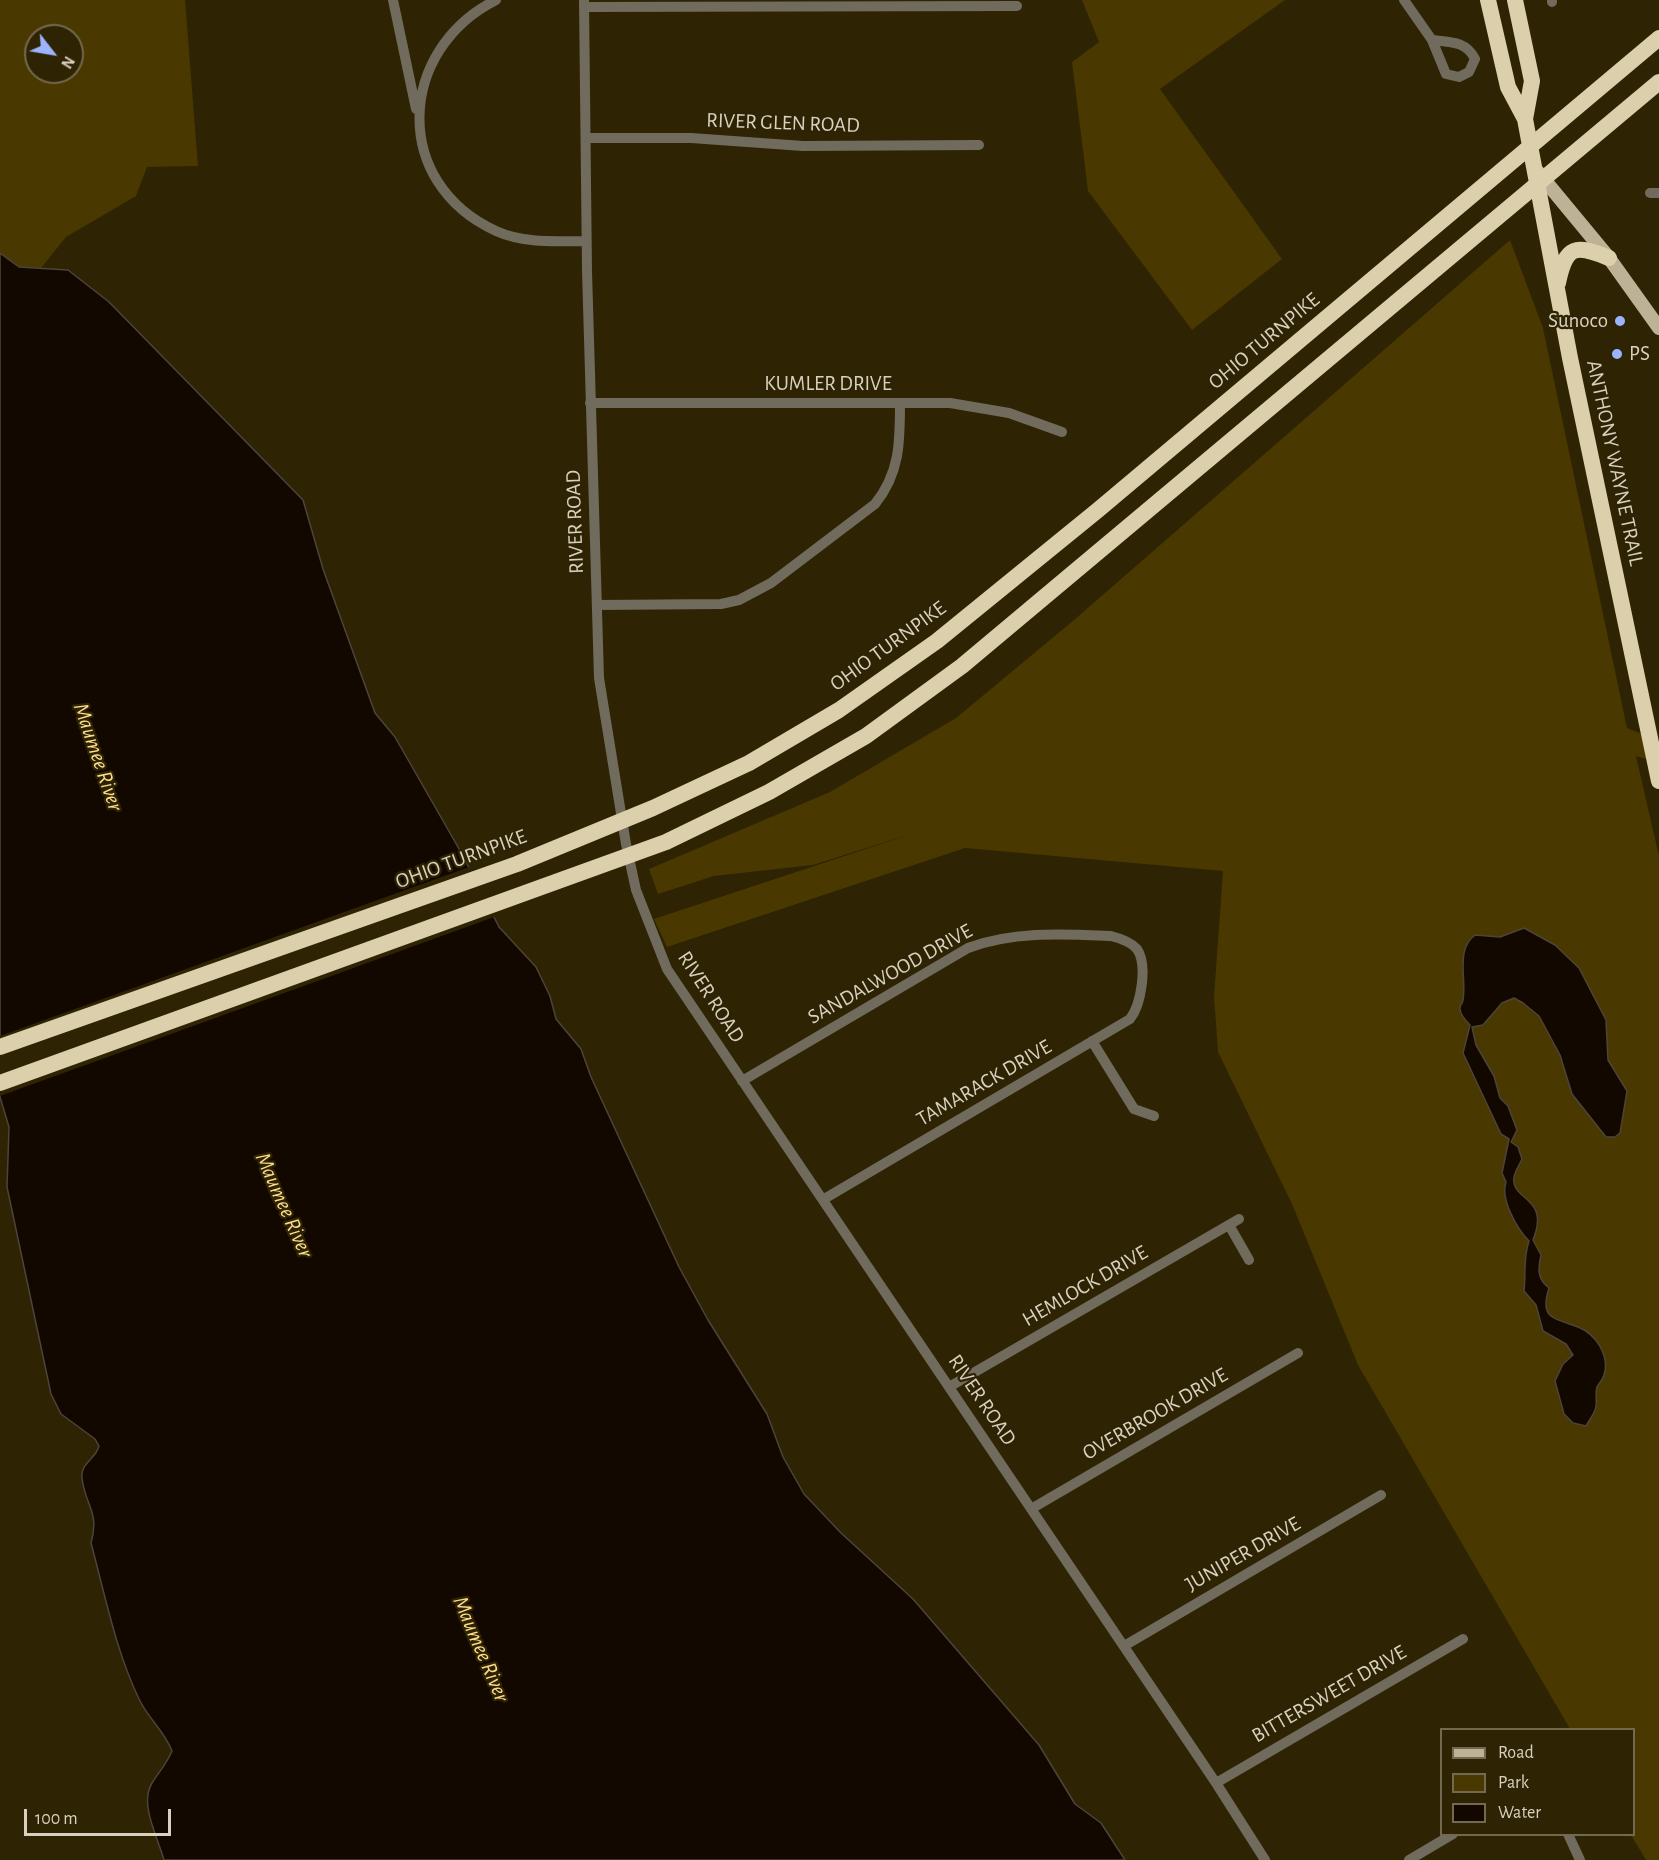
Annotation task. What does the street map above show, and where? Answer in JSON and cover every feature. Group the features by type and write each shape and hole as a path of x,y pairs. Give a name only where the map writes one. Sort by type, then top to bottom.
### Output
{"highway":[{"name":"ANTHONY WAYNE TRAIL","path":"1488,0 1508,87 1525,119 1557,289 1659,781"},
{"name":"ANTHONY WAYNE TRAIL","path":"1515,0 1532,81 1525,119"},
{"name":"OHIO TURNPIKE","path":"0,1047 518,864 653,808 749,763 839,710 937,641 1107,503 1659,38"},
{"path":"0,1083 666,842 769,792 866,736 962,666 1659,82"},
{"path":"1557,289 1563,261 1573,250 1586,248 1609,258"}],"main road":[{"path":"1536,170 1609,258 1659,328"}],"street":[{"path":"393,0 426,154 438,181 465,213 489,228 515,238 547,242 586,241"},
{"path":"418,115 426,75 448,36 473,13 496,0"},
{"path":"1404,0 1432,40"},
{"path":"584,3 1017,6"},
{"name":"RIVER ROAD","path":"584,3 586,241 599,678 636,890 667,969 1216,1783 1264,1860"},
{"name":"RIVER GLEN ROAD","path":"586,138 691,138 803,146 979,145"},
{"name":"KUMLER DRIVE","path":"590,403 950,403 1009,412 1062,432"},
{"path":"597,605 721,604 752,594 771,583 825,544 882,495 892,478 899,456 900,403"},
{"name":"SANDALWOOD DRIVE","path":"742,1081 968,948 992,939 1021,936 1111,936 1124,940 1136,949 1141,964 1141,983"},
{"name":"TAMARACK DRIVE","path":"824,1199 1130,1019 1137,1010 1141,983"},
{"path":"1092,1041 1134,1109 1154,1116"},
{"name":"HEMLOCK DRIVE","path":"949,1387 1239,1219"},
{"path":"1229,1226 1249,1260"},
{"name":"OVERBROOK DRIVE","path":"1031,1509 1298,1353"},
{"name":"JUNIPER DRIVE","path":"1124,1646 1381,1495"},
{"name":"BITTERSWEET DRIVE","path":"1216,1783 1463,1639"},
{"path":"1409,1860 1450,1836"},
{"path":"1569,1836 1580,1860"}],"green space":[{"path":"0,0 185,0 198,166 147,167 136,196 66,237 41,268 19,267 0,253"},
{"path":"1082,0 1285,0 1160,89 1282,259 1192,330 1088,191 1072,62 1099,42"},
{"path":"1510,240 1543,328 1627,728 1659,741 1659,763 1636,756 1659,856 1659,1860 1646,1860 1632,1836 1635,1836 1635,1728 1569,1728 1358,1365 1292,1204 1218,1052 1214,997 1223,871 965,848 667,947 654,919 917,832 813,865 714,876 658,894 649,869 830,792 956,718 1074,620"}],"water":[{"name":"Maumee River","path":"0,253 19,267 68,270 109,302 303,500 323,569 375,713 395,737 462,854 499,927 536,967 550,996 556,1019 581,1049 591,1077 679,1267 708,1320 767,1414 783,1457 804,1494 841,1533 913,1599 1039,1745 1075,1804 1101,1823 1125,1860 164,1860 151,1821 148,1801 152,1783 172,1751 140,1701 124,1663 112,1623 91,1543 94,1523 82,1478 83,1468 99,1446 95,1439 61,1414 51,1394 7,1187 9,1127 0,1097"},
{"path":"1524,928 1555,945 1579,968 1606,1020 1608,1060 1627,1091 1620,1133 1615,1137 1606,1137 1572,1094 1560,1055 1539,1016 1514,998 1502,1003 1483,1025 1472,1027 1476,1045 1494,1076 1500,1098 1508,1106 1517,1130 1511,1142 1518,1147 1522,1159 1514,1177 1514,1185 1534,1207 1537,1215 1533,1240 1541,1255 1540,1277 1549,1288 1546,1298 1547,1312 1556,1319 1585,1330 1600,1346 1605,1360 1604,1375 1596,1392 1595,1411 1586,1426 1573,1423 1564,1414 1555,1381 1563,1364 1573,1355 1566,1344 1543,1331 1536,1305 1524,1291 1525,1260 1529,1241 1507,1205 1506,1182 1502,1173 1509,1139 1501,1134 1463,1053 1470,1025 1462,1016 1460,1009 1464,992 1463,957 1465,949 1475,935 1500,937"}],"pier":[{"path":"472,866 497,916 0,1096 0,1036"}],"place":[{"name":"Sunoco","path":"1620,321"},
{"name":"PS","path":"1617,354"}]}
